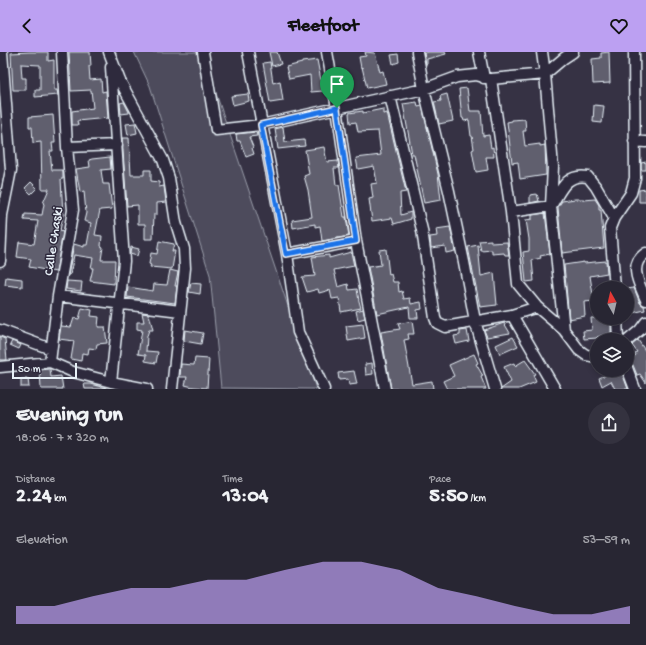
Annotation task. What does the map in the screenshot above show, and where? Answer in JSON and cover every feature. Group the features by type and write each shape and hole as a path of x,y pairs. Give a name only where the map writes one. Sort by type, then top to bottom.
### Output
{"street":[{"path":"0,260 2,215 11,170 2,52"},
{"name":"Calle Chaski","path":"50,362 58,296 73,210 67,148 62,52"},
{"path":"203,52 216,130 261,125 424,89 457,77 476,75 487,79 545,74 573,52"},
{"path":"248,52 286,254 298,332 324,389"},
{"path":"327,52 337,108 356,241 385,389"},
{"path":"417,52 424,89 449,190 464,262 474,321 495,389"},
{"path":"479,52 487,79 511,212 518,284 536,306 564,330 580,350 586,355 590,356"},
{"path":"542,52 553,167 551,206 564,330"},
{"path":"614,281 610,228 614,218 632,193 635,178 634,52"},
{"path":"110,54 124,261 111,382"},
{"path":"110,54 120,81 163,160 169,178 176,222 184,249 185,268 172,389"},
{"path":"390,96 422,230 437,323 445,327 474,321 512,316 536,306"},
{"path":"634,141 646,142"},
{"path":"67,148 117,145"},
{"path":"0,169 11,170"},
{"path":"511,212 551,206 568,180 579,176 588,177 596,187 614,218"},
{"path":"286,254 356,241"},
{"path":"646,253 637,262 635,271 646,300"},
{"path":"58,296 180,311"},
{"path":"512,316 555,389"},
{"path":"634,335 646,322"},
{"path":"0,330 51,349"},
{"path":"0,367 50,362 73,372 111,382 148,389"},
{"path":"630,377 635,389"}],"shaded area":[{"path":"134,52 202,52 316,389 221,388 210,275 150,86"}],"building":[{"path":"48,52 48,61 54,60 54,90 57,90 58,95 35,97 35,90 40,90 40,65 21,64 22,78 26,78 26,90 13,90 11,53"},
{"path":"69,52 90,52 90,80 101,79 102,92 106,91 108,118 77,121 78,125 72,125 72,111 93,108 91,90 71,91"},
{"path":"269,52 277,52 281,64 272,66"},
{"path":"365,52 375,53 380,72 383,71 386,84 367,88 359,57 366,56"},
{"path":"445,52 446,54 427,59 426,64 424,53"},
{"path":"609,52 610,83 593,84 592,59 601,58 601,53"},
{"path":"398,54 399,62 393,64 391,55"},
{"path":"317,60 323,91 311,92 310,75 289,79 286,67 302,62"},
{"path":"270,62 273,83 280,81 283,101 270,103 263,63"},
{"path":"467,88 470,111 481,111 483,136 489,135 491,148 493,147 494,157 486,157 488,170 476,172 469,120 464,121 462,118 459,89"},
{"path":"248,94 249,101 233,105 231,96"},
{"path":"447,94 453,121 439,124 434,102 441,101 440,96"},
{"path":"124,102 129,113 121,114 120,103"},
{"path":"417,102 418,107 422,106 438,174 441,200 424,203 414,154 412,154 403,104"},
{"path":"594,105 604,106 602,123 593,122"},
{"path":"383,109 383,114 387,113 406,192 400,193 401,215 411,212 411,219 394,224 392,218 372,221 369,199 373,198 371,184 377,183 374,166 358,169 356,158 381,155 378,131 358,132 356,122 350,123 349,113 363,111 363,113"},
{"path":"53,115 55,143 52,143 53,151 50,151 52,170 63,170 63,179 61,179 63,215 60,231 63,232 56,272 29,267 31,259 17,257 19,242 34,244 38,221 24,220 25,214 42,215 43,203 49,189 42,189 41,142 33,143 32,127 29,127 29,117"},
{"path":"525,119 526,131 523,131 525,146 540,144 540,146 545,145 546,175 520,179 518,162 512,163 507,122"},
{"path":"135,123 137,133 128,135 126,124"},
{"path":"283,127 285,142 304,140 305,146 278,149 275,129"},
{"path":"256,132 257,136 249,137 254,154 246,157 240,141 237,141 236,134"},
{"path":"122,138 129,138 131,175 144,175 144,170 151,170 151,181 159,182 159,187 164,186 166,202 157,203 157,214 154,214 153,239 145,239 145,224 138,224 138,205 127,206"},
{"path":"324,147 327,162 338,161 339,168 334,168 336,185 339,185 344,217 346,217 349,236 322,241 320,226 315,227 315,224 293,228 292,220 312,217 308,190 304,176 309,174 305,150"},
{"path":"110,157 111,169 101,170 103,184 109,184 112,209 100,210 95,235 102,236 101,246 103,247 101,260 115,260 114,284 90,281 93,268 91,268 93,258 74,255 70,275 68,275 74,244 84,247 84,245 87,245 91,223 84,221 86,213 84,191 80,192 76,169 90,167 89,160"},
{"path":"646,162 646,170 641,170 641,163"},
{"path":"31,182 37,188 31,194 25,188"},
{"path":"646,189 646,202 639,202 639,190"},
{"path":"537,194 539,201 530,203 530,195"},
{"path":"575,199 595,199 599,205 599,210 601,210 604,248 562,253 558,207 562,201"},
{"path":"545,213 550,254 540,256 541,258 532,260 534,281 526,282 523,252 529,251 529,239 526,220 532,219 532,215"},
{"path":"450,227 455,251 446,253 445,246 431,248 430,237 437,236 436,229"},
{"path":"491,240 491,243 507,242 509,255 505,255 504,253 492,254 492,250 481,251 479,241"},
{"path":"159,241 174,244 172,251 175,251 172,269 150,267 151,265 149,264 151,253 157,254"},
{"path":"478,245 481,276 494,273 497,305 480,307 468,247"},
{"path":"131,247 139,249 137,256 130,254"},
{"path":"386,249 389,275 391,274 393,282 398,282 399,292 402,291 404,299 410,298 411,304 421,302 422,309 417,310 418,318 410,318 409,307 377,314 368,267 381,265 379,250"},
{"path":"351,252 354,266 334,270 338,287 348,284 349,290 357,289 361,308 341,312 339,298 332,299 330,290 319,293 318,289 307,292 302,277 315,276 312,257 329,255 329,258"},
{"path":"606,261 607,273 590,276 590,301 584,302 585,316 569,319 564,265"},
{"path":"170,270 178,272 175,286 177,286 175,303 127,297 128,287 153,291 154,284 167,285"},
{"path":"6,277 22,279 22,287 5,285"},
{"path":"67,281 82,282 81,291 66,289"},
{"path":"191,283 201,284 200,294 189,292"},
{"path":"634,288 640,303 644,306 645,310 634,313"},
{"path":"82,308 92,310 91,316 99,317 98,327 105,327 107,343 97,344 96,349 89,348 88,354 82,353 81,361 71,359 74,341 59,339 61,326 71,327 74,318 79,319"},
{"path":"363,309 365,318 358,320 356,311"},
{"path":"142,313 149,314 153,330 149,330 147,336 146,351 158,352 156,363 145,361 146,355 138,354 142,330 137,329 137,322 144,322"},
{"path":"412,321 414,334 408,334 409,339 404,340 412,384 432,381 433,389 391,389 381,332 400,329 398,324"},
{"path":"504,323 510,333 487,337 484,330"},
{"path":"363,324 365,338 348,341 346,326"},
{"path":"592,325 611,325 611,333 590,333 590,339 584,339 583,331 592,330"},
{"path":"185,330 203,333 201,344 184,341"},
{"path":"467,330 469,341 456,344 454,336 460,335 460,331"},
{"path":"0,337 5,339 7,360 0,360"},
{"path":"513,337 518,346 500,354 496,345"},
{"path":"638,340 646,352 646,383 640,374 637,375 634,368 634,357 637,352 634,348 634,343"},
{"path":"12,341 21,345 19,349 10,345"},
{"path":"474,354 478,363 476,364 483,376 481,377 486,389 447,389 443,381 454,376 449,365"},
{"path":"195,358 209,359 207,388 185,385 187,377 180,377 181,364 194,365"},
{"path":"525,360 535,374 533,375 536,382 519,389 501,389 511,382 504,367 514,363 515,366"},
{"path":"372,363 373,374 366,375 365,364"},
{"path":"50,369 51,377 61,376 63,389 41,389 40,370"},
{"path":"354,371 357,384 349,385 348,379 339,380 338,373"},
{"path":"624,377 628,389 615,389 611,381 602,386 599,378"},
{"path":"21,379 28,379 29,387 21,387"},
{"path":"84,384 91,384 107,389 85,389"}],"route":[{"path":"337,108 356,241 286,254 261,125 337,108"}]}
